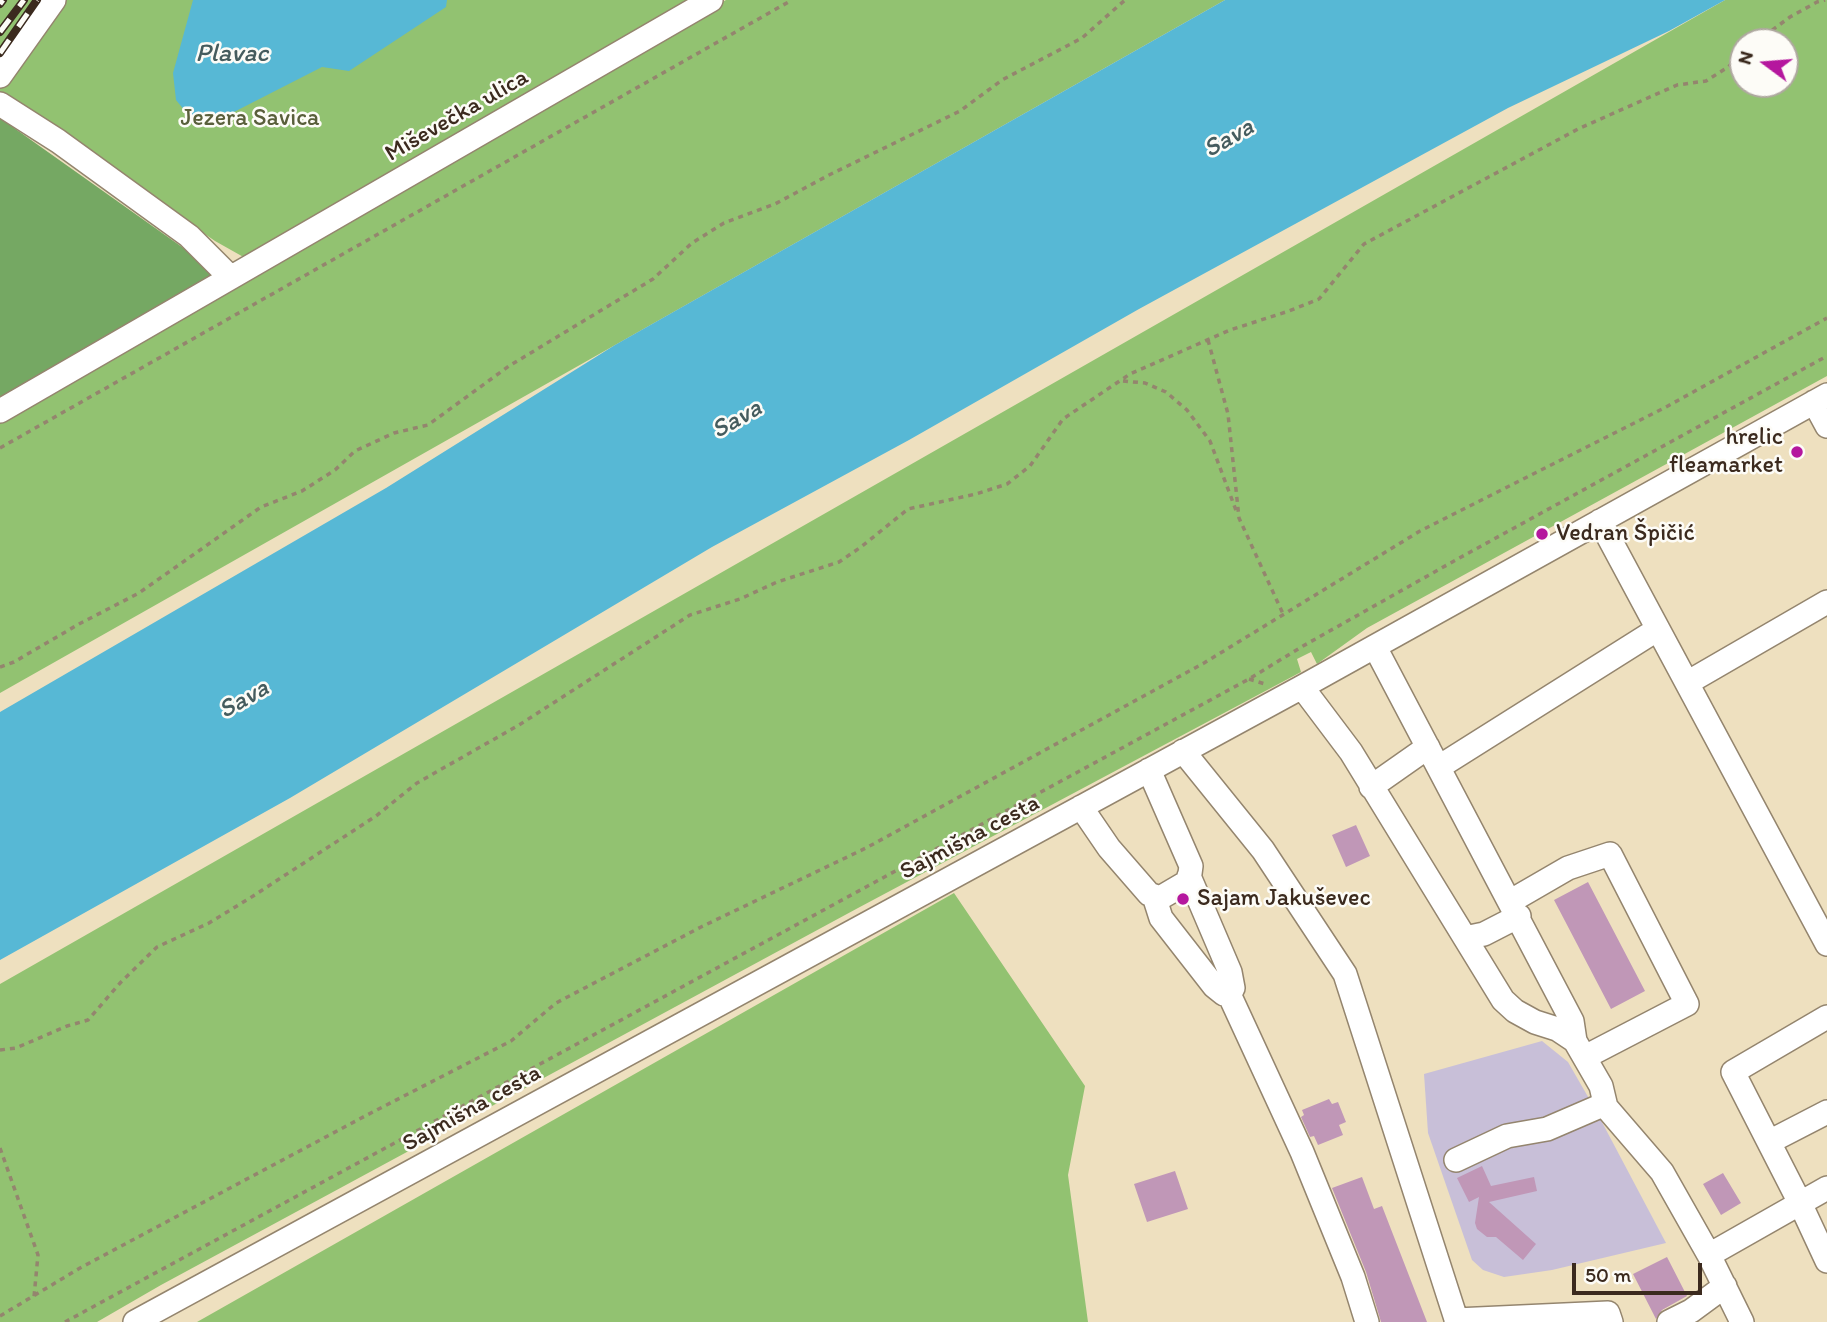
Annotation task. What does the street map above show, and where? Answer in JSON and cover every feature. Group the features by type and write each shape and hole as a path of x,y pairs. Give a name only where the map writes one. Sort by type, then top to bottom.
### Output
{"street":[{"path":"0,76 54,0"},
{"name":"Miševečka ulica","path":"0,411 711,0"},
{"path":"0,104 58,141 189,236 230,277"},
{"path":"1821,398 1827,426"},
{"name":"Sajmišna cesta","path":"135,1322 1303,687 1821,398"},
{"path":"1600,521 1827,944"},
{"path":"1687,683 1827,602"},
{"path":"1371,787 1434,757 1658,629"},
{"path":"1375,647 1572,1021 1580,1049 1601,1086 1605,1104 1662,1172 1709,1255 1742,1322"},
{"path":"1303,687 1351,752 1503,1000 1515,1011 1535,1022 1557,1029 1580,1049"},
{"path":"1183,751 1263,850 1345,974 1457,1321 1608,1313 1611,1322"},
{"path":"1081,807 1110,848 1149,894 1160,898 1189,881 1191,866 1149,770"},
{"path":"1465,938 1484,933 1567,868 1610,854 1687,1004 1580,1049"},
{"path":"1189,876 1230,972 1233,988 1229,994"},
{"path":"1154,896 1161,918 1214,986 1224,994 1229,994"},
{"path":"1229,994 1302,1152 1353,1277 1367,1322"},
{"path":"1827,1017 1733,1072 1827,1261"},
{"path":"1456,1160 1507,1136 1547,1129 1605,1104"},
{"path":"1769,1142 1827,1112"},
{"path":"1709,1255 1827,1188"},
{"path":"1669,1322 1691,1311 1725,1286"}],"path":[{"path":"0,447 792,0"},
{"path":"0,667 14,662 139,593 261,507 302,491 335,470 355,451 394,433 428,425 509,366 653,279 692,243 724,223 775,204 960,111 1002,80 1082,38 1125,0"},
{"path":"1775,28 1790,17 1825,0"},
{"path":"0,1050 16,1048 88,1020 121,982 157,947 209,923 250,898 376,816 418,783 520,725 690,615 839,562 908,509 976,494 1007,484 1030,466 1063,419 1121,380 1208,340 1319,299 1364,244 1578,129 1677,85 1706,81 1729,66"},
{"path":"0,1316 80,1268 511,1041 556,1003 701,927 866,848 1204,663 1420,531 1665,407 1827,318"},
{"path":"1208,340 1228,414 1239,518"},
{"path":"65,1322 1249,679 1442,567 1827,356"},
{"path":"1121,380 1145,383 1166,392 1187,410 1210,441 1239,518 1284,616"},
{"path":"0,1148 38,1255 34,1297"}],"shaded area":[{"path":"1542,1041 1568,1062 1666,1243 1552,1270 1504,1277 1483,1270 1472,1260 1428,1133 1424,1074"}],"green space":[{"name":"Jezera Savica","path":"0,0 696,0 247,259 215,241 0,93"},
{"path":"726,0 1225,0 0,693 0,422 363,208"},
{"path":"1725,0 1827,0 1827,376 1367,628 1317,664 1311,652 1297,659 1301,672 858,908 97,1322 0,1322 0,984"},
{"path":"0,118 213,269 208,280 0,400"},
{"path":"954,893 1085,1086 1068,1175 1088,1322 197,1322"}],"water":[{"name":"Plavac","path":"193,0 447,0 446,7 349,71 322,67 230,114 207,119 189,116 176,100 173,73"},
{"name":"Sava","path":"1225,0 1725,0 1669,31 1508,108 1139,309 909,440 712,547 290,798 0,960 0,712 386,488 615,345"}],"building":[{"path":"1356,825 1370,856 1346,867 1332,835"},
{"path":"1588,882 1645,991 1611,1009 1554,900"},
{"path":"1329,1099 1332,1104 1338,1102 1346,1122 1339,1125 1343,1135 1318,1145 1314,1136 1310,1137 1301,1117 1304,1115 1302,1110"},
{"path":"1482,1166 1491,1186 1534,1177 1537,1191 1489,1202 1536,1244 1523,1260 1496,1237 1487,1237 1477,1229 1475,1223 1479,1197 1469,1202 1457,1178"},
{"path":"1175,1171 1188,1209 1147,1222 1134,1184"},
{"path":"1723,1173 1741,1203 1721,1215 1703,1184"},
{"path":"1362,1177 1374,1209 1382,1206 1427,1322 1381,1322 1366,1272 1332,1188"},
{"path":"1667,1257 1687,1296 1662,1310 1656,1319 1633,1274"}],"railway":[{"path":"0,4 3,0"},
{"path":"0,32 24,0"},
{"path":"0,53 37,0"}],"place":[{"name":"hrelic fleamarket","path":"1797,452"},
{"name":"Vedran Špičić","path":"1542,534"},
{"name":"Sajam Jakuševec","path":"1183,899"}]}
